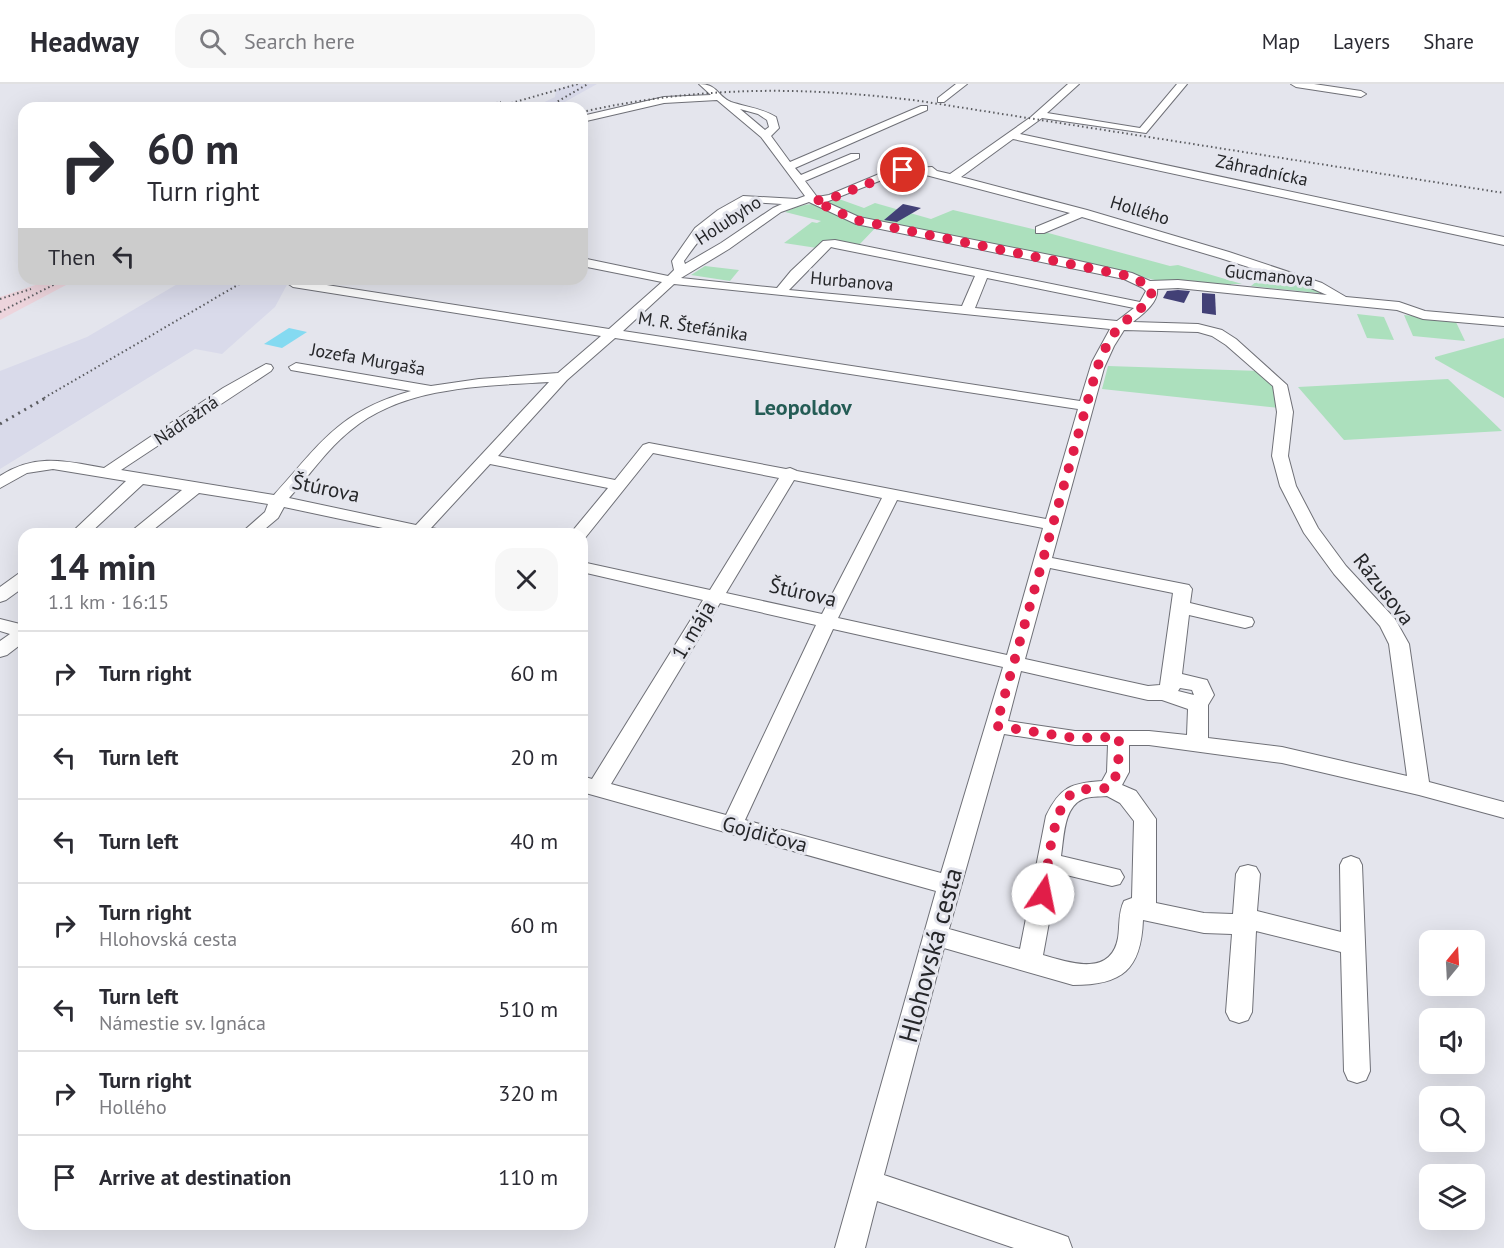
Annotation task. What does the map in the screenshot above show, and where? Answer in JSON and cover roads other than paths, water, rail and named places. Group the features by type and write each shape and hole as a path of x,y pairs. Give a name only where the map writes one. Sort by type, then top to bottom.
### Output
{"street":[{"path":"704,84 765,135 813,200 856,220 1128,276 1148,285 1152,291 1143,306 831,244 795,274 780,293"},
{"path":"941,100 962,84"},
{"path":"952,178 1038,117 1074,84"},
{"path":"1038,117 1142,131 1182,84"},
{"path":"1296,84 1340,87 1362,94"},
{"path":"588,118 664,100 720,97"},
{"path":"730,104 761,112 772,119 774,128 765,135"},
{"path":"787,167 924,108"},
{"name":"Záhradnícka","path":"1013,136 1504,241"},
{"path":"797,181 855,156"},
{"name":"Hollého","path":"840,194 895,171 968,168"},
{"name":"Hollého","path":"921,170 1083,212 1316,286 1342,300"},
{"name":"Holubyho","path":"676,275 678,261 699,231 722,212 747,198 796,202 840,194"},
{"name":"Holubyho","path":"562,377 613,334 676,275 725,246 761,220 796,202"},
{"path":"1040,230 1083,212"},
{"name":"Hurbanova","path":"588,263 780,293 1121,326"},
{"path":"968,310 982,274"},
{"name":"Gucmanova","path":"1148,285 1178,284 1392,305 1423,315 1504,322"},
{"name":"M. R. Štefánika","path":"318,285 613,334 1086,406"},
{"name":"Hlohovská cesta","path":"850,1248 949,885 1086,406 1105,346 1121,326 1143,306"},
{"name":"Rázusova","path":"1121,326 1208,329 1239,348 1280,385 1285,412 1280,456 1288,486 1310,528 1341,570 1388,623 1399,644 1419,787"},
{"name":"Jozefa Murgaša","path":"296,367 432,390"},
{"name":"Nádražná","path":"107,473 266,368"},
{"path":"431,528 485,458 562,377"},
{"name":"Jozefa Murgaša","path":"278,501 346,426 371,411 432,390 485,381 562,377"},
{"path":"584,528 649,448 790,473 1052,525"},
{"path":"485,458 617,485"},
{"path":"0,483 22,470 53,464"},
{"path":"0,497 53,464"},
{"name":"Štúrova","path":"53,464 278,501 409,528"},
{"name":"1. mája","path":"590,786 790,473"},
{"path":"85,528 138,479"},
{"path":"144,528 195,487"},
{"path":"732,825 828,621 893,493"},
{"name":"Štúrova","path":"256,528 272,514 278,501"},
{"path":"1043,561 1183,589 1168,687"},
{"name":"Štúrova","path":"588,568 1014,663"},
{"path":"0,596 18,582"},
{"path":"1180,607 1245,621"},
{"path":"0,625 18,630"},
{"path":"0,651 18,637"},
{"path":"1014,663 1148,693 1168,687 1198,705 1197,744"},
{"path":"996,726 1075,738 1149,738 1282,755 1419,787 1504,810"},
{"path":"1109,788 1118,772 1119,737"},
{"name":"Gojdičova","path":"590,786 949,885"},
{"path":"1030,961 1057,816 1064,801 1076,791 1109,788 1128,797 1145,819 1144,911"},
{"path":"1049,862 1112,877"},
{"path":"1351,865 1357,1071"},
{"path":"1239,1012 1248,874"},
{"path":"936,936 1073,974 1094,975 1107,972 1126,958 1132,908 1204,923 1246,921 1352,945"},
{"path":"868,1184 1057,1248"}],"water":[{"path":"289,328 307,332 282,348 264,344"}],"railway":[{"path":"515,102 578,84"},
{"path":"556,102 588,84"},
{"path":"588,111 625,103 709,93 792,91 877,96 1504,193"},
{"path":"0,312 53,285"},
{"path":"44,398 238,285"},
{"path":"0,299 31,289"},
{"path":"0,424 47,397"}],"district":[{"name":"Leopoldov","path":"803,407"}]}
